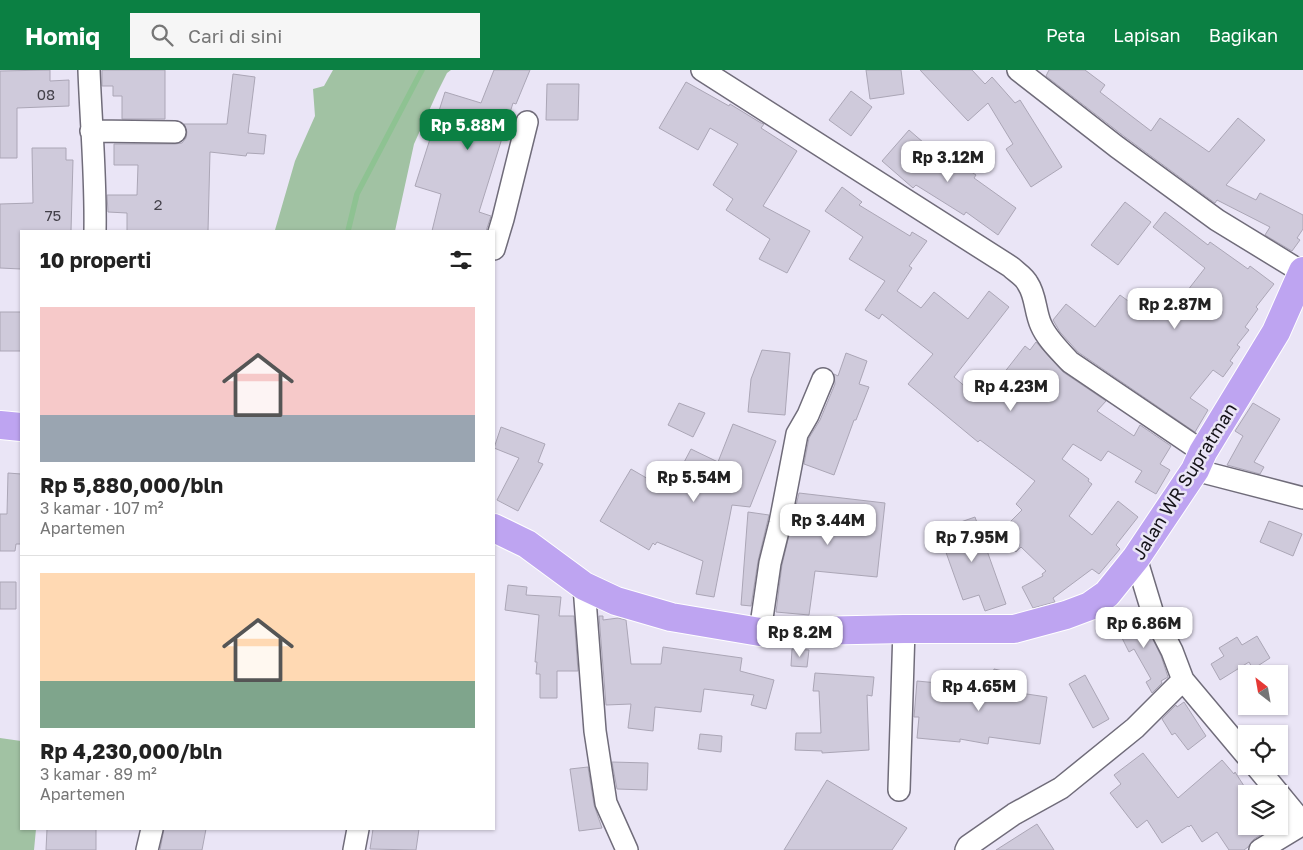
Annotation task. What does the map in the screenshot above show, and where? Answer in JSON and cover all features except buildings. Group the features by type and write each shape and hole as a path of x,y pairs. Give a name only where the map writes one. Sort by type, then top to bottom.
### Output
{"highway":[{"name":"Jalan WR Supratman","path":"495,528 527,544 584,586 616,601 671,618 760,632 1014,629 1066,616 1090,606 1107,594 1136,558 1199,461 1276,332 1303,271"},
{"path":"0,425 20,427"}],"street":[{"path":"89,70 96,197 95,230"},
{"path":"702,70 1011,267 1028,283 1041,327 1070,362 1199,461 1303,498"},
{"path":"1018,70 1117,147 1217,220 1303,271"},
{"path":"495,246 527,122"},
{"path":"91,131 175,132"},
{"path":"760,632 770,562 780,523 797,434 808,415 823,379"},
{"path":"1136,558 1153,614 1172,651 1183,680 1238,745"},
{"path":"584,586 595,731 606,802 626,850"},
{"path":"899,790 904,629"},
{"path":"966,850 968,846 1014,814 1061,788 1135,728 1183,680"},
{"path":"1260,850 1303,823 1263,775"},
{"path":"147,850 152,830"},
{"path":"354,850 358,830"}],"green space":[{"path":"333,70 451,70 447,73 437,93 414,144 395,230 275,230 295,161 315,116 313,89 324,86"},
{"path":"0,738 20,741 20,830 36,830 34,850 0,850"}],"waterway":[{"path":"348,230 357,194 422,70"}]}
